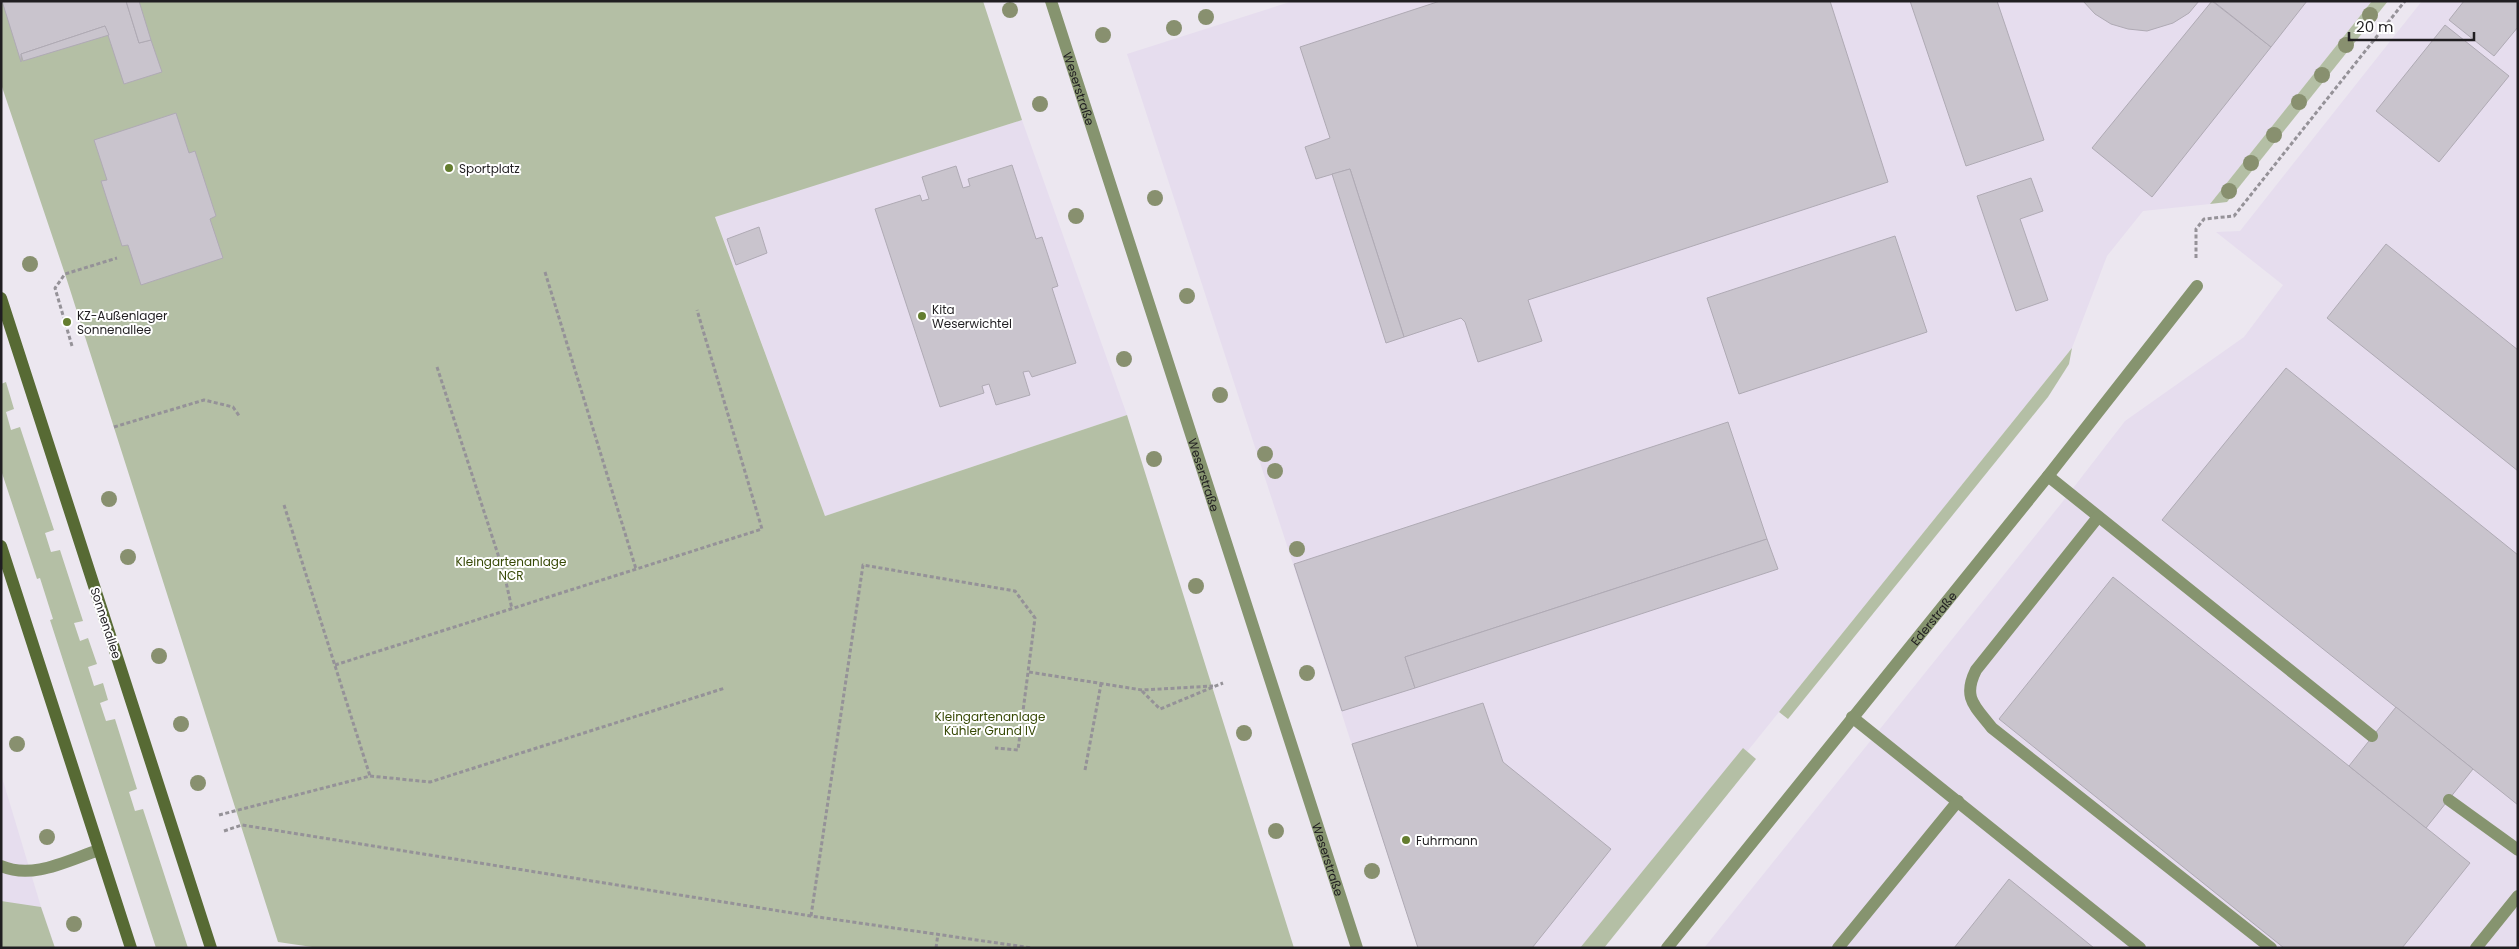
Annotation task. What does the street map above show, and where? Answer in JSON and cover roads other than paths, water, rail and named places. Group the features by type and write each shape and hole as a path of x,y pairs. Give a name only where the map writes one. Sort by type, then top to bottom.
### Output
{"main road":[{"name":"Sonnenallee","path":"1,298 211,948"},
{"path":"1,546 131,948"}],"street":[{"name":"Weserstraße","path":"1051,1 1357,948"},
{"name":"Ederstraße","path":"1667,948 2048,476 2197,286"},
{"path":"2048,476 2372,736"},
{"path":"2098,517 1976,670 1969,684 1973,704 1992,728 2271,948"},
{"path":"1852,717 2140,948"},
{"path":"2449,800 2518,850"},
{"path":"1838,948 1958,801"},
{"path":"1,866 11,870 31,873 99,850"},
{"path":"2476,948 2518,896"}],"place":[{"name":"Sportplatz","path":"449,168"},
{"name":"Kita Weserwichtel","path":"922,316"},
{"name":"KZ-Außenlager Sonnenallee","path":"67,322"},
{"name":"Fuhrmann","path":"1406,840"}],"park label":[{"name":"Kleingartenanlage NCR","path":"511,568"},
{"name":"Kleingartenanlage Kühler Grund IV","path":"990,723"}]}
